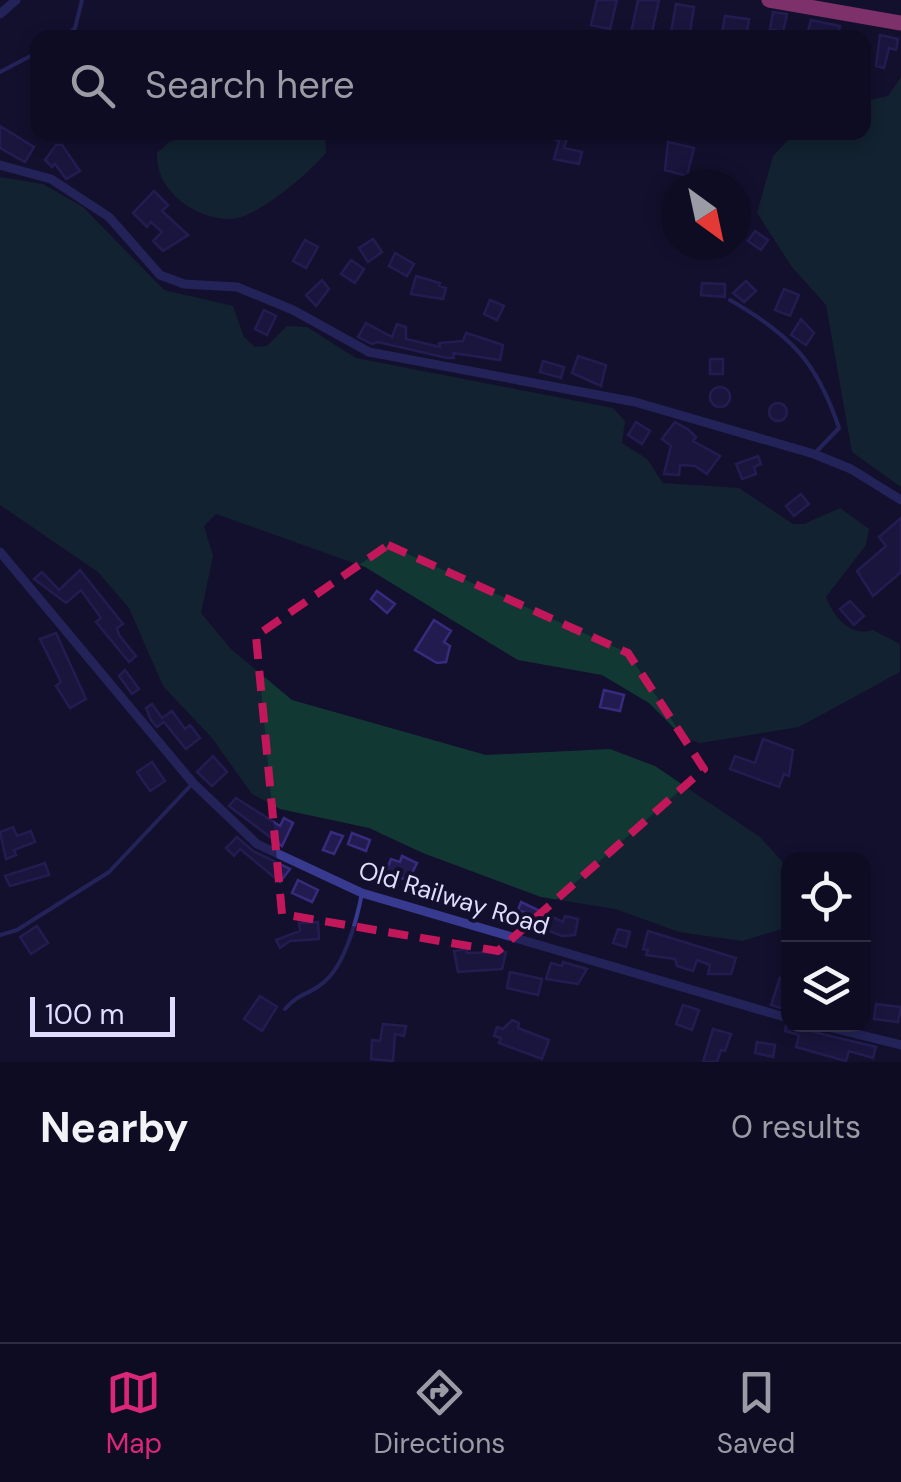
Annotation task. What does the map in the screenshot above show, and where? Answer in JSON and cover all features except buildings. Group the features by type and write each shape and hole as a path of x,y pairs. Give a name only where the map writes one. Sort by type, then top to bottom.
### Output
{"highway":[{"path":"769,0 844,6 901,23"}],"street":[{"path":"0,14 16,0"},
{"path":"0,165 52,180 110,217 160,274 184,284 236,287 294,310 369,352 634,402 814,454 850,468 901,500"},
{"name":"Old Railway Road","path":"0,552 194,783 257,844 362,893 781,1016"},
{"path":"848,1032 901,1045"}],"lane":[{"path":"73,30 82,0"},
{"path":"0,72 30,56"},
{"path":"730,300 766,321 815,368 825,386 839,428 838,434 814,454"},
{"path":"0,935 17,930 109,872 194,783"},
{"path":"286,1010 300,992 320,986 335,972 362,893"}],"highlighted area":[{"path":"388,545 628,653 704,769 498,951 282,914 256,636"}],"green space":[{"path":"901,77 901,487 852,452 826,305 792,267 757,213 773,156 788,140 871,140 871,100 888,96"},
{"path":"325,140 326,153 295,183 254,212 230,219 203,214 170,190 162,179 157,153 169,142"},
{"path":"0,177 43,184 83,207 164,290 233,306 244,337 255,347 267,346 287,326 307,327 356,358 613,408 625,421 622,443 647,459 663,483 739,488 793,524 804,524 840,508 869,529 866,545 826,597 838,619 850,628 873,630 900,644 900,672 799,727 700,743 684,738 649,703 602,675 518,660 365,567 216,514 204,526 213,556 201,613 231,649 292,700 486,755 610,749 655,766 760,837 781,860 781,929 742,941 679,932 615,909 541,897 423,853 369,828 280,809 252,794 212,738 163,686 129,608 98,572 0,505"}]}
